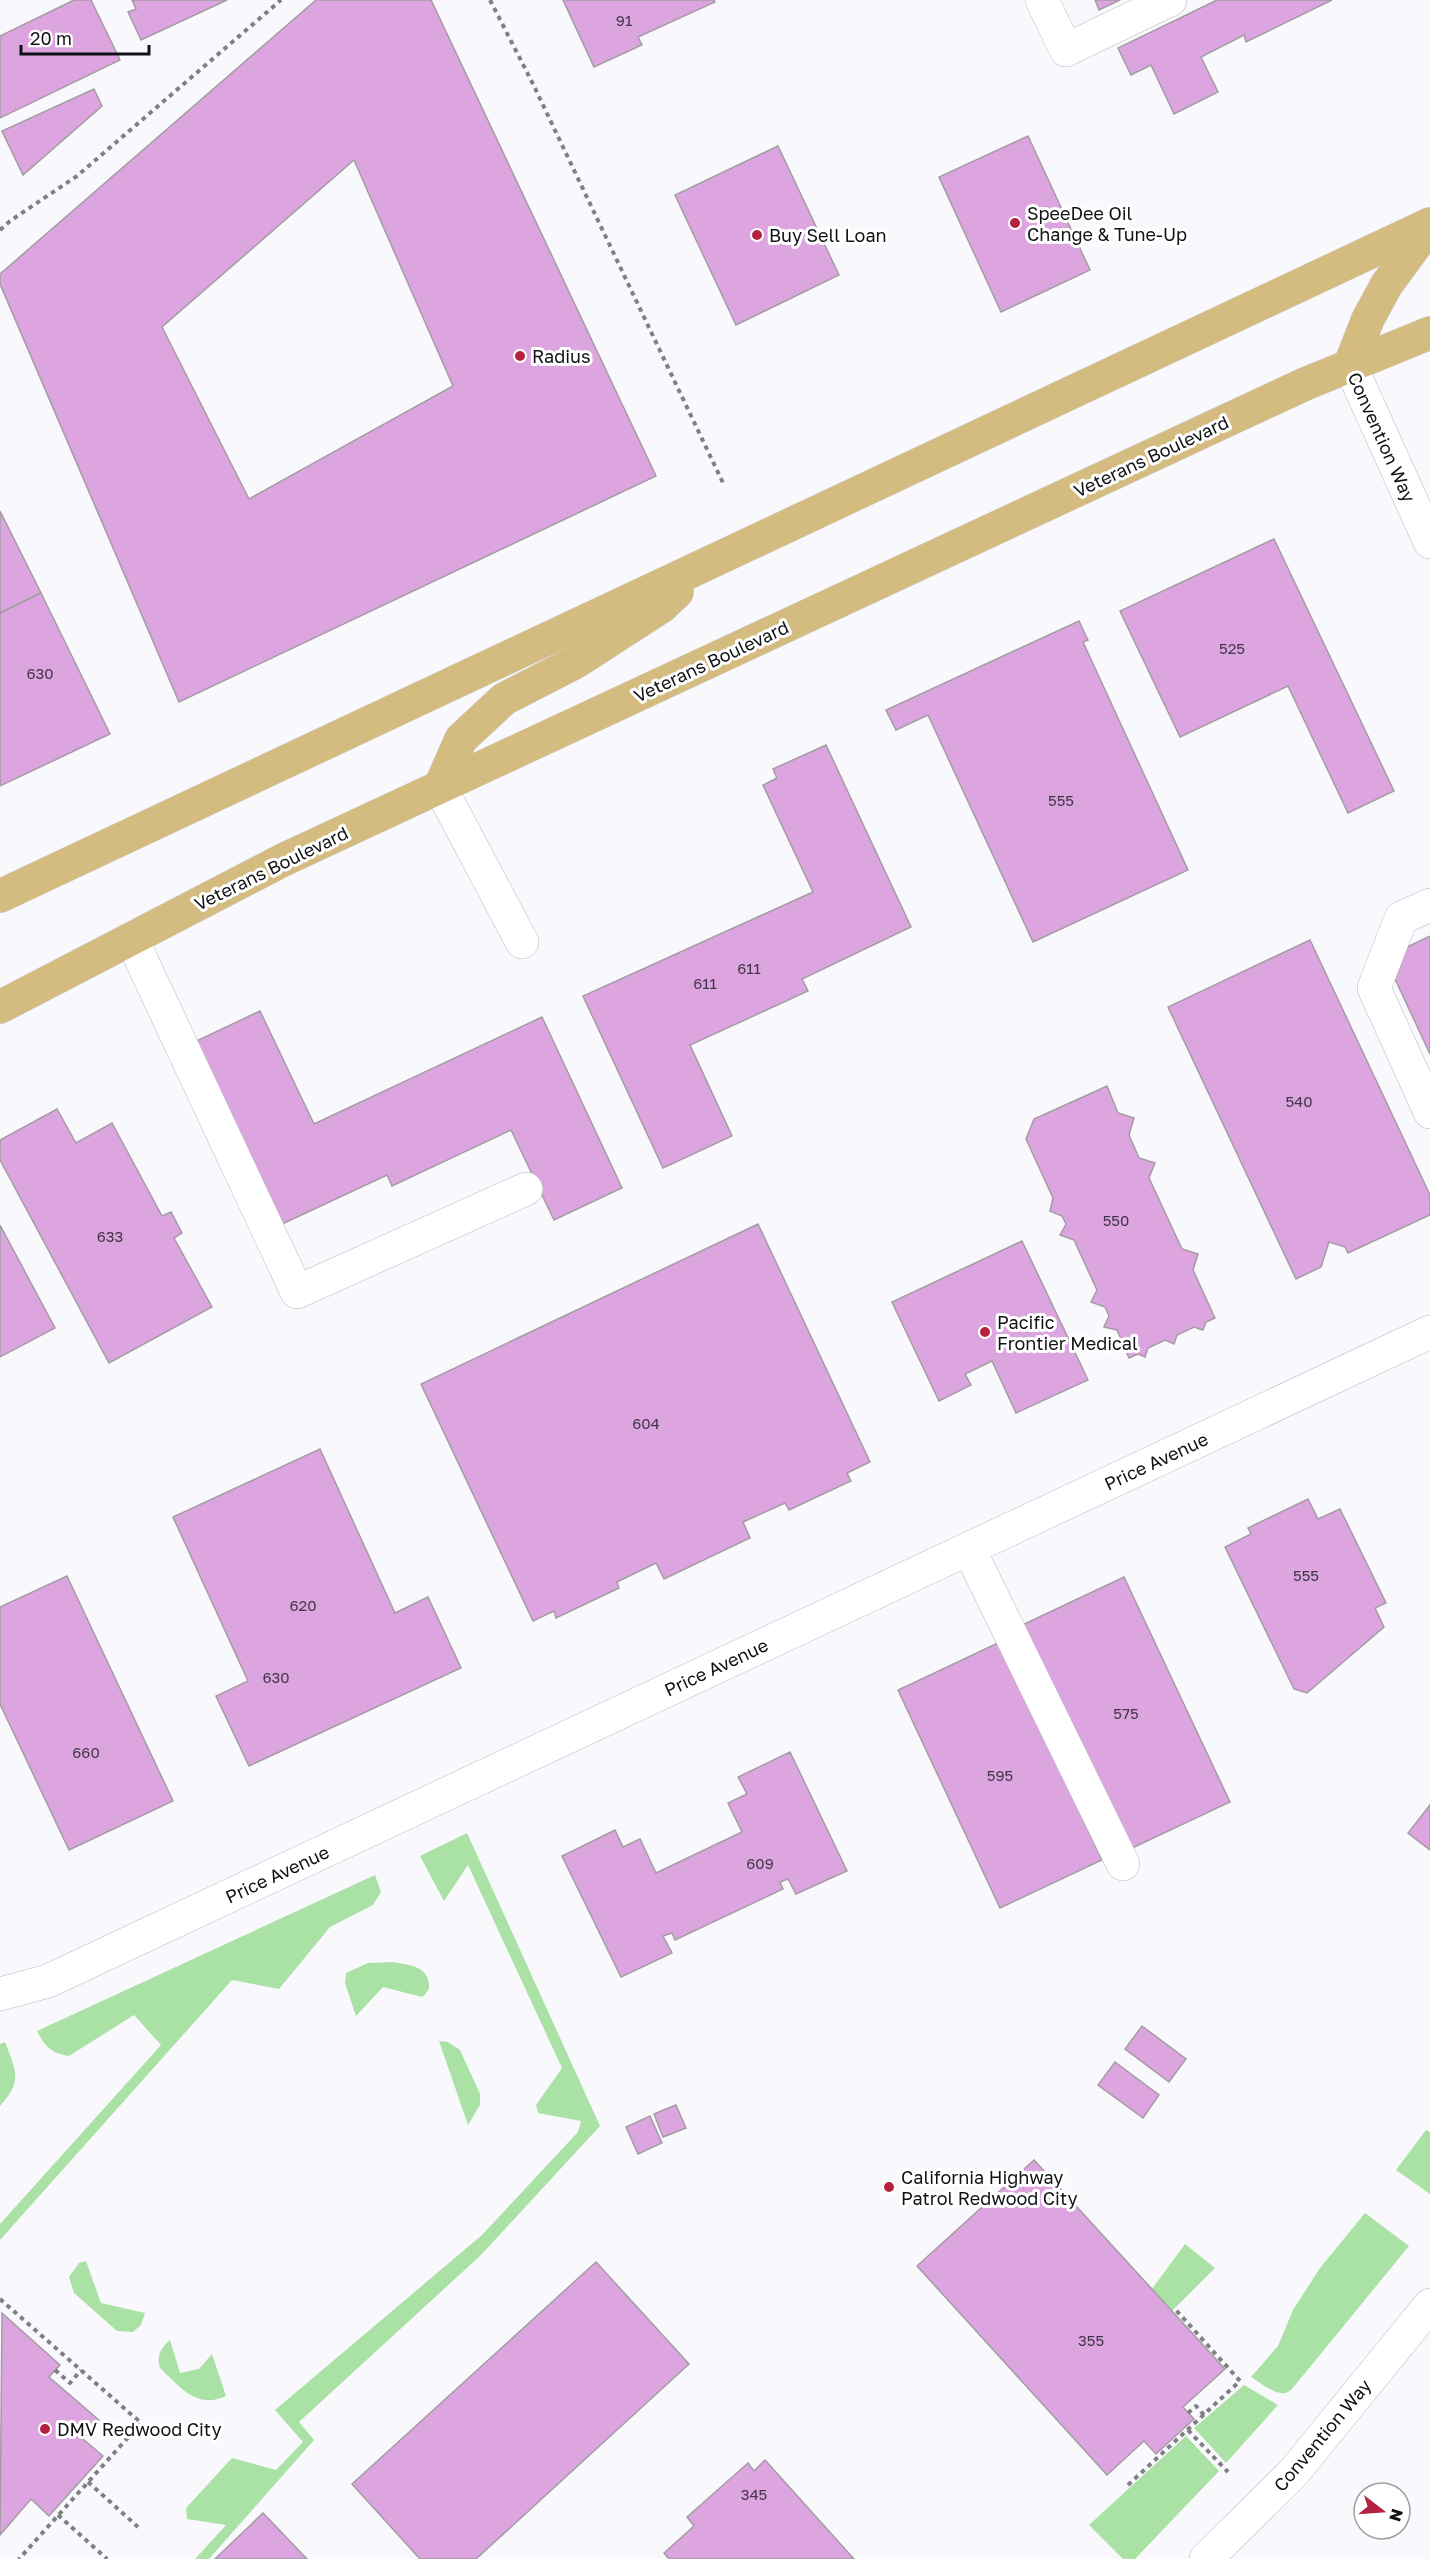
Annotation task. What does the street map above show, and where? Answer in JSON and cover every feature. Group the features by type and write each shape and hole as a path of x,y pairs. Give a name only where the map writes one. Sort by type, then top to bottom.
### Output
{"main road":[{"path":"1350,365 1368,319 1387,284 1430,225"},
{"path":"0,896 1430,225"},
{"name":"Veterans Boulevard","path":"0,1007 98,955 132,940 242,880 1350,365 1430,333"},
{"path":"440,787 460,739 504,699 576,662 661,607 709,562"}],"street":[{"path":"1042,0 1066,50 1170,0"},
{"name":"Convention Way","path":"1350,365 1430,542"},
{"path":"440,787 522,942"},
{"path":"1430,905 1401,918 1374,988 1430,1112"},
{"path":"132,940 297,1292 526,1189"},
{"name":"Price Avenue","path":"0,1994 48,1981 1430,1332"},
{"path":"969,1549 1123,1864"},
{"name":"Convention Way","path":"1206,2559 1294,2472 1430,2305"}],"path":[{"path":"0,230 77,176 281,0"},
{"path":"490,0 532,82 724,485"},
{"path":"0,2299 141,2423 19,2559"},
{"path":"1128,2485 1240,2381 1175,2309"},
{"path":"55,2370 70,2383 81,2370"},
{"path":"1188,2413 1196,2406 1204,2415"},
{"path":"1188,2430 1228,2472"},
{"path":"88,2482 138,2527"},
{"path":"58,2515 107,2559"}],"green space":[{"path":"467,1833 600,2126 481,2255 299,2422 314,2440 209,2559 195,2559 226,2525 187,2519 186,2508 232,2458 276,2470 303,2442 275,2410 482,2235 578,2132 581,2121 538,2113 536,2105 562,2068 468,1865 444,1901 420,1856"},
{"path":"375,1875 381,1892 373,1905 330,1927 279,1989 232,1980 0,2240 0,2224 161,2045 134,2015 69,2056 49,2048 37,2031"},
{"path":"393,1962 414,1966 423,1971 429,1983 427,1992 422,1997 383,1987 356,2016 345,1983 346,1973 368,1963"},
{"path":"439,2041 448,2042 460,2050 480,2094 480,2105 468,2125"},
{"path":"5,2042 14,2068 15,2082 0,2106 0,2044"},
{"path":"1426,2130 1430,2132 1430,2194 1396,2170"},
{"path":"1365,2213 1409,2246 1292,2389 1282,2393 1272,2390 1251,2377 1278,2346 1293,2310 1320,2268"},
{"path":"1185,2244 1215,2268 1172,2311 1152,2289"},
{"path":"86,2261 101,2303 145,2313 141,2325 133,2332 117,2331 74,2293 69,2277 79,2263"},
{"path":"170,2340 180,2373 199,2369 212,2354 226,2396 216,2400 198,2398 182,2389 160,2368 160,2352"},
{"path":"1244,2385 1278,2405 1226,2463 1194,2428"},
{"path":"1186,2436 1219,2471 1135,2559 1123,2559 1089,2525"}],"building":[{"path":"74,0 91,0 120,60 0,118 0,36"},
{"path":"132,0 227,0 141,40 128,12 136,9"},
{"name":"Radius","path":"316,0 431,0 656,476 179,702 0,284 0,274","holes":["354,160 453,386 249,499 162,327"]},
{"path":"563,0 714,0 715,2 638,37 642,45 594,67"},
{"path":"1095,0 1120,0 1099,10"},
{"path":"1217,0 1332,0 1246,42 1244,35 1201,57 1218,92 1174,114 1151,65 1131,75 1118,48"},
{"path":"94,89 102,106 23,175 2,131"},
{"name":"SpeeDee Oil Change & Tune-Up","path":"1028,136 1090,270 1001,312 939,177"},
{"name":"Buy Sell Loan","path":"778,146 839,275 736,325 675,195"},
{"path":"0,511 41,593 0,613"},
{"path":"1274,539 1394,791 1348,813 1288,686 1180,737 1120,611"},
{"path":"41,593 110,734 0,786 0,613"},
{"path":"1079,621 1088,640 1083,642 1188,870 1033,942 928,715 896,730 886,710"},
{"path":"826,745 911,927 802,979 808,991 690,1045 732,1136 663,1168 583,996 813,892 763,785 777,778 773,769"},
{"path":"1430,936 1430,1054 1395,979 1407,947"},
{"path":"1310,940 1430,1195 1430,1215 1348,1253 1345,1247 1329,1242 1321,1267 1296,1279 1168,1007"},
{"path":"260,1011 314,1124 542,1017 622,1188 554,1220 511,1130 392,1186 387,1175 278,1226 192,1043"},
{"path":"1107,1086 1118,1113 1134,1118 1129,1135 1139,1158 1155,1163 1149,1178 1182,1249 1198,1254 1193,1270 1215,1318 1206,1322 1203,1330 1194,1327 1177,1335 1174,1344 1165,1340 1148,1348 1145,1357 1138,1354 1129,1358 1117,1330 1104,1327 1109,1316 1105,1307 1091,1302 1097,1290 1074,1240 1060,1235 1066,1224 1062,1216 1050,1211 1053,1198 1026,1139 1034,1119"},
{"path":"57,1109 76,1143 112,1123 162,1216 171,1212 182,1233 174,1238 212,1307 109,1363 0,1160 0,1140"},
{"path":"758,1224 870,1462 847,1473 851,1481 789,1510 785,1503 743,1522 750,1538 664,1579 656,1563 617,1582 619,1588 556,1618 554,1611 533,1621 421,1384"},
{"path":"0,1225 55,1328 0,1357"},
{"name":"Pacific Frontier Medical","path":"1022,1241 1088,1380 1016,1413 992,1361 965,1374 971,1385 939,1401 892,1302"},
{"path":"320,1449 395,1613 428,1597 461,1668 249,1766 216,1696 248,1681 173,1517"},
{"path":"1308,1499 1318,1519 1340,1509 1386,1603 1375,1608 1384,1627 1307,1693 1294,1689 1225,1547 1251,1534 1248,1528"},
{"path":"67,1576 173,1801 69,1850 0,1704 0,1607"},
{"path":"1124,1577 1230,1802 1128,1850 1022,1625"},
{"path":"1000,1642 1102,1860 1000,1908 898,1690"},
{"path":"790,1752 847,1871 796,1894 788,1879 780,1882 783,1889 675,1940 672,1933 663,1936 672,1953 621,1977 562,1856 615,1830 623,1847 640,1839 656,1873 742,1832 728,1803 747,1794 738,1777"},
{"path":"1430,1805 1430,1850 1408,1833"},
{"path":"1142,2026 1186,2059 1169,2082 1125,2049"},
{"path":"1115,2062 1159,2095 1143,2118 1098,2085"},
{"path":"676,2105 686,2128 663,2137 654,2114"},
{"path":"650,2116 662,2143 638,2154 626,2127"},
{"path":"1034,2160 1225,2369 1183,2407 1194,2419 1156,2454 1144,2441 1107,2475 917,2266"},
{"path":"596,2262 689,2364 476,2559 420,2559 352,2484"},
{"name":"DMV Redwood City","path":"2,2313 60,2365 49,2377 99,2420 83,2439 103,2456 49,2516 31,2499 0,2535"},
{"path":"765,2460 854,2559 669,2559 664,2553 694,2526 687,2517 748,2463 754,2471"},
{"path":"263,2513 307,2559 215,2559"}],"place":[{"name":"SpeeDee Oil Change & Tune-Up","path":"1015,223"},
{"name":"Buy Sell Loan","path":"757,235"},
{"name":"Radius","path":"520,356"},
{"name":"Pacific Frontier Medical","path":"985,1332"},
{"name":"California Highway Patrol Redwood City","path":"889,2187"},
{"name":"DMV Redwood City","path":"45,2429"}]}
